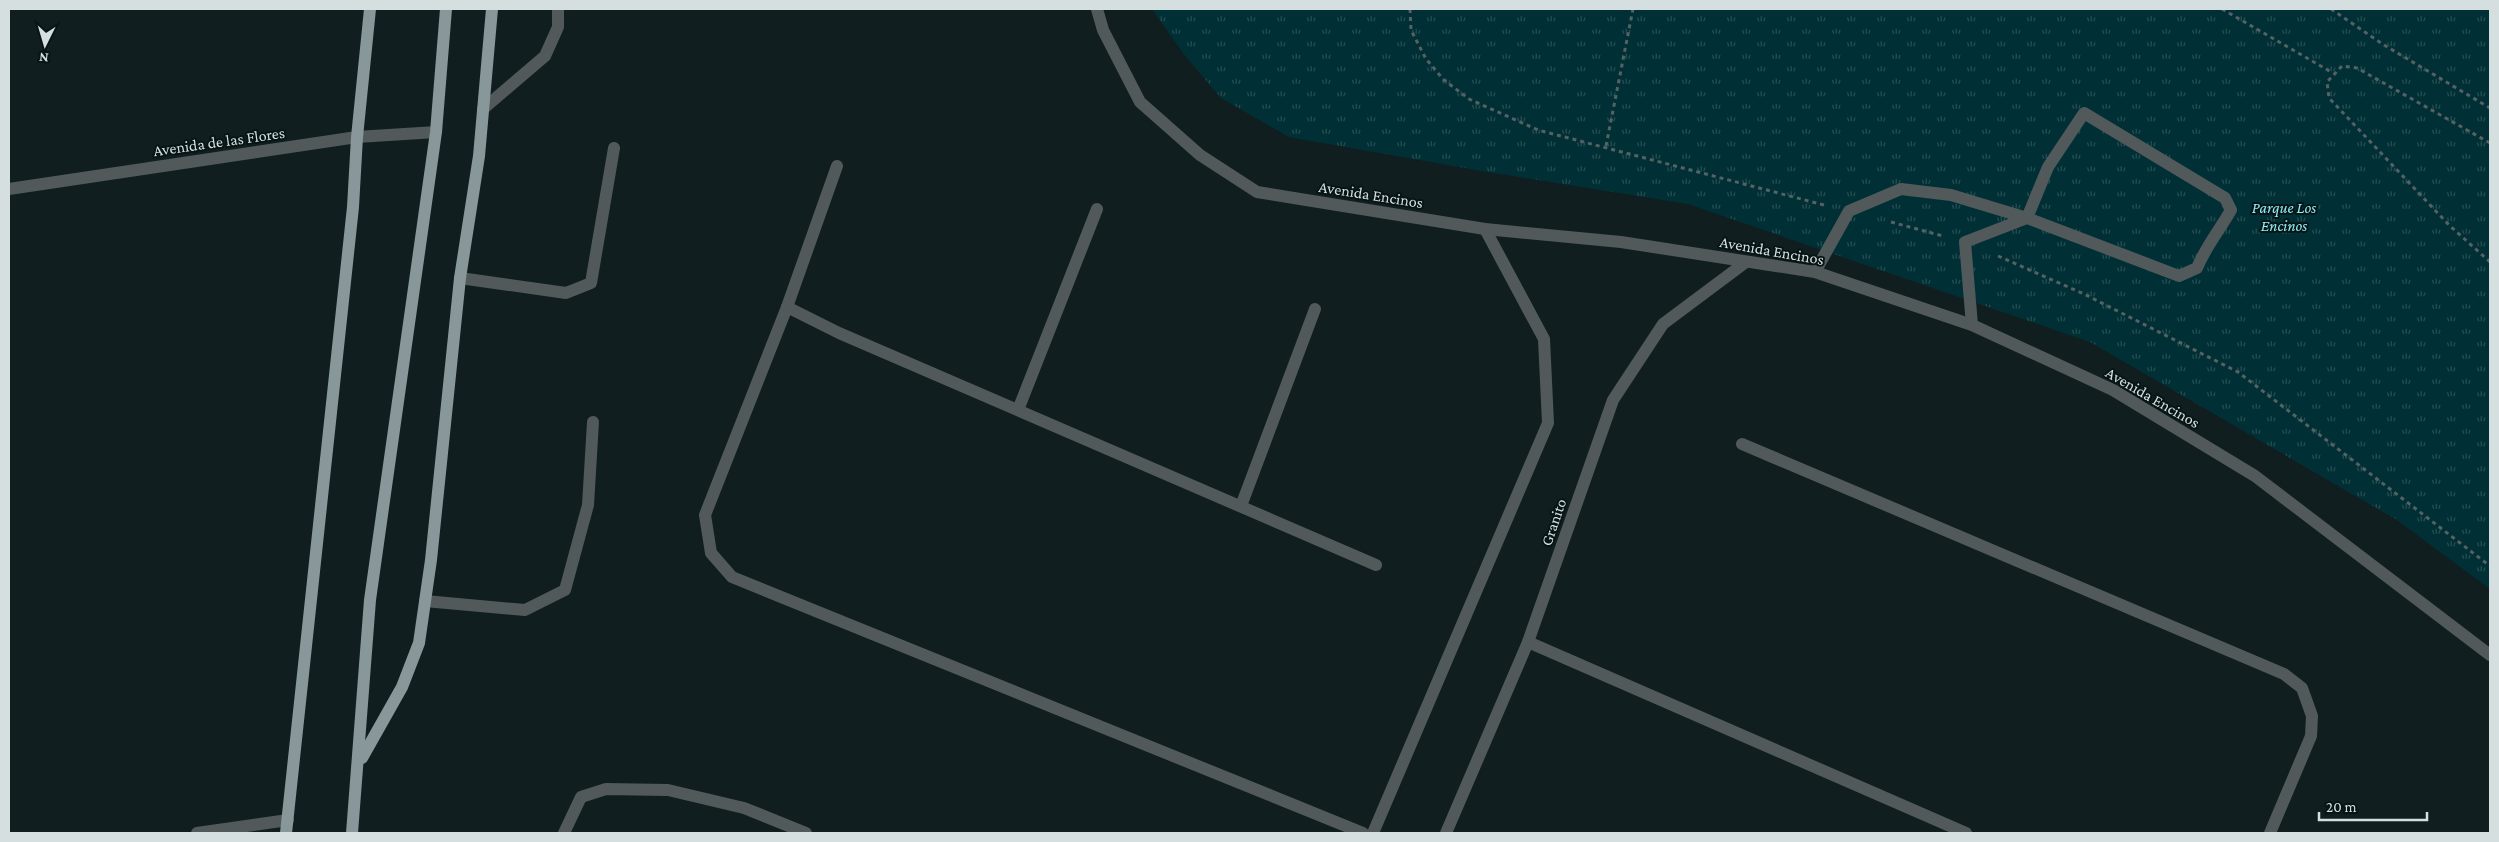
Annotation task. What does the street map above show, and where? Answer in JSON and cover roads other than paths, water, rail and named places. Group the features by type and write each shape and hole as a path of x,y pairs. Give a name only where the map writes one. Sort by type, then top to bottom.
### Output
{"main road":[{"path":"286,833 353,207 357,137 370,9"},
{"path":"352,833 360,762 370,600 436,132 446,9"},
{"path":"360,762 402,687 419,643 460,278 479,156 492,9"}],"street":[{"path":"483,109 545,56 558,27 558,9"},
{"name":"Avenida Encinos","path":"1097,9 1103,30 1140,102 1200,156 1258,192 1484,229 1621,242 1815,272 1972,325 2113,390 2255,476 2490,655"},
{"path":"1815,272 1849,211 1901,189 1952,195 2027,218 2179,276 2197,268 2206,246 2219,230 2230,210 2225,198 2084,113 2048,167 2027,218 1965,242 1972,325"},
{"name":"Avenida de las Flores","path":"9,189 357,137 436,132"},
{"path":"460,278 566,292 591,283 614,148"},
{"path":"837,166 787,307 705,515 711,553 732,577 1363,833"},
{"path":"1018,410 1097,209"},
{"path":"1373,833 1548,423 1544,339 1484,229"},
{"name":"Granito","path":"1446,833 1528,642 1613,400 1662,324 1746,262"},
{"path":"787,307 839,333 1376,565"},
{"path":"1241,506 1315,309"},
{"path":"425,601 525,610 565,590 588,505 593,422"},
{"path":"1742,444 2284,674 2302,688 2312,716 2311,736 2270,833"},
{"path":"1528,642 1966,833"},
{"path":"564,833 581,798 606,789 668,790 744,808 806,833"},
{"path":"197,833 288,820"}],"park label":[{"name":"Parque Los Encinos","path":"2284,216"}]}
